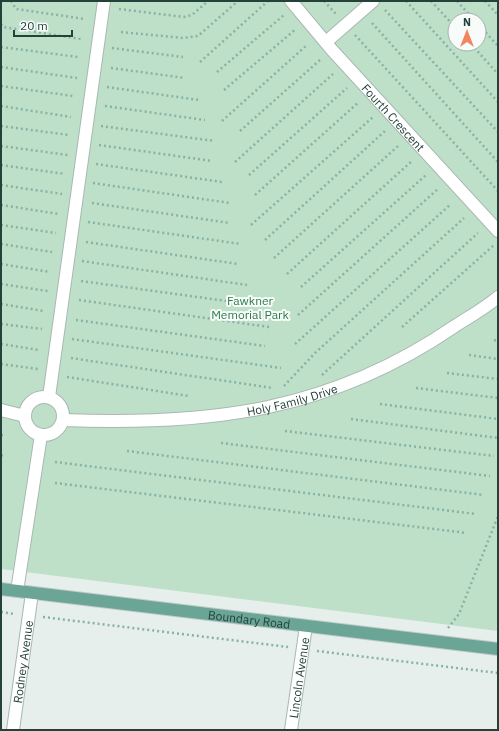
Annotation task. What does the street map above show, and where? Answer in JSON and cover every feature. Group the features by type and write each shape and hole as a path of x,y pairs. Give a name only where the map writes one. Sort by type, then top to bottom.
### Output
{"main road":[{"name":"Boundary Road","path":"1,589 498,649"}],"street":[{"name":"Fourth Crescent","path":"293,3 325,42 498,231"},
{"path":"48,397 104,4"},
{"path":"325,42 361,11 377,4"},
{"name":"Holy Family Drive","path":"63,420 118,422 185,420 226,416 281,405 332,390 398,360 428,345 498,298"},
{"path":"48,397 59,403 62,408 63,420 57,430 52,433 40,435 31,430 25,421 25,410 32,401 37,398 48,397"},
{"path":"1,410 25,416"},
{"path":"17,591 40,435"},
{"name":"Rodney Avenue","path":"13,730 32,593"},
{"name":"Lincoln Avenue","path":"291,730 306,626"}],"path":[{"path":"11,1 16,9 101,21"},
{"path":"104,4 184,17 192,15 208,1"},
{"path":"121,32 183,38 198,36 238,1"},
{"path":"200,62 268,1"},
{"path":"324,1 498,191"},
{"path":"406,1 498,102"},
{"path":"431,1 447,18"},
{"path":"457,1 467,12"},
{"path":"485,1 498,15"},
{"path":"217,72 293,3"},
{"path":"377,4 498,132"},
{"path":"361,11 498,162"},
{"path":"224,90 307,20"},
{"path":"1,24 3,27 81,39"},
{"path":"487,34 498,46"},
{"path":"222,120 325,42"},
{"path":"240,131 325,42"},
{"path":"98,46 183,57"},
{"path":"1,47 78,57"},
{"path":"478,52 498,74"},
{"path":"235,162 345,64"},
{"path":"95,65 185,78"},
{"path":"1,67 77,78"},
{"path":"249,175 358,78"},
{"path":"92,85 199,100"},
{"path":"1,86 73,96"},
{"path":"255,195 370,91"},
{"path":"90,104 205,120"},
{"path":"1,106 71,117"},
{"path":"250,225 384,107"},
{"path":"265,240 397,120"},
{"path":"87,124 215,141"},
{"path":"1,126 70,135"},
{"path":"274,258 410,135"},
{"path":"84,143 212,161"},
{"path":"1,146 69,156"},
{"path":"287,274 424,150"},
{"path":"82,162 222,182"},
{"path":"1,165 65,174"},
{"path":"301,287 437,165"},
{"path":"298,315 450,179"},
{"path":"79,181 230,203"},
{"path":"1,185 62,194"},
{"path":"295,344 463,193"},
{"path":"76,200 230,223"},
{"path":"1,205 60,214"},
{"path":"54,356 280,388 284,386 315,353 476,207"},
{"path":"74,220 241,244"},
{"path":"318,378 489,222"},
{"path":"1,225 56,233"},
{"path":"71,240 238,264"},
{"path":"402,328 498,241"},
{"path":"1,244 52,252"},
{"path":"68,259 247,285"},
{"path":"1,264 50,272"},
{"path":"65,279 263,306"},
{"path":"1,284 48,291"},
{"path":"62,298 269,327"},
{"path":"1,304 44,311"},
{"path":"60,317 265,346"},
{"path":"1,324 42,329"},
{"path":"57,337 281,368"},
{"path":"1,344 39,350"},
{"path":"469,355 498,359"},
{"path":"1,364 190,396"},
{"path":"447,372 498,379"},
{"path":"416,388 498,398"},
{"path":"380,404 498,419"},
{"path":"351,419 498,438"},
{"path":"284,431 494,456"},
{"path":"221,443 490,476"},
{"path":"127,451 484,496"},
{"path":"56,462 476,514"},
{"path":"55,483 467,533"},
{"path":"445,643 448,625 459,614 498,517"},
{"path":"1,612 498,673"}],"green space":[{"name":"Fawkner Memorial Park","path":"1,1 498,1 498,631 1,569"}]}
